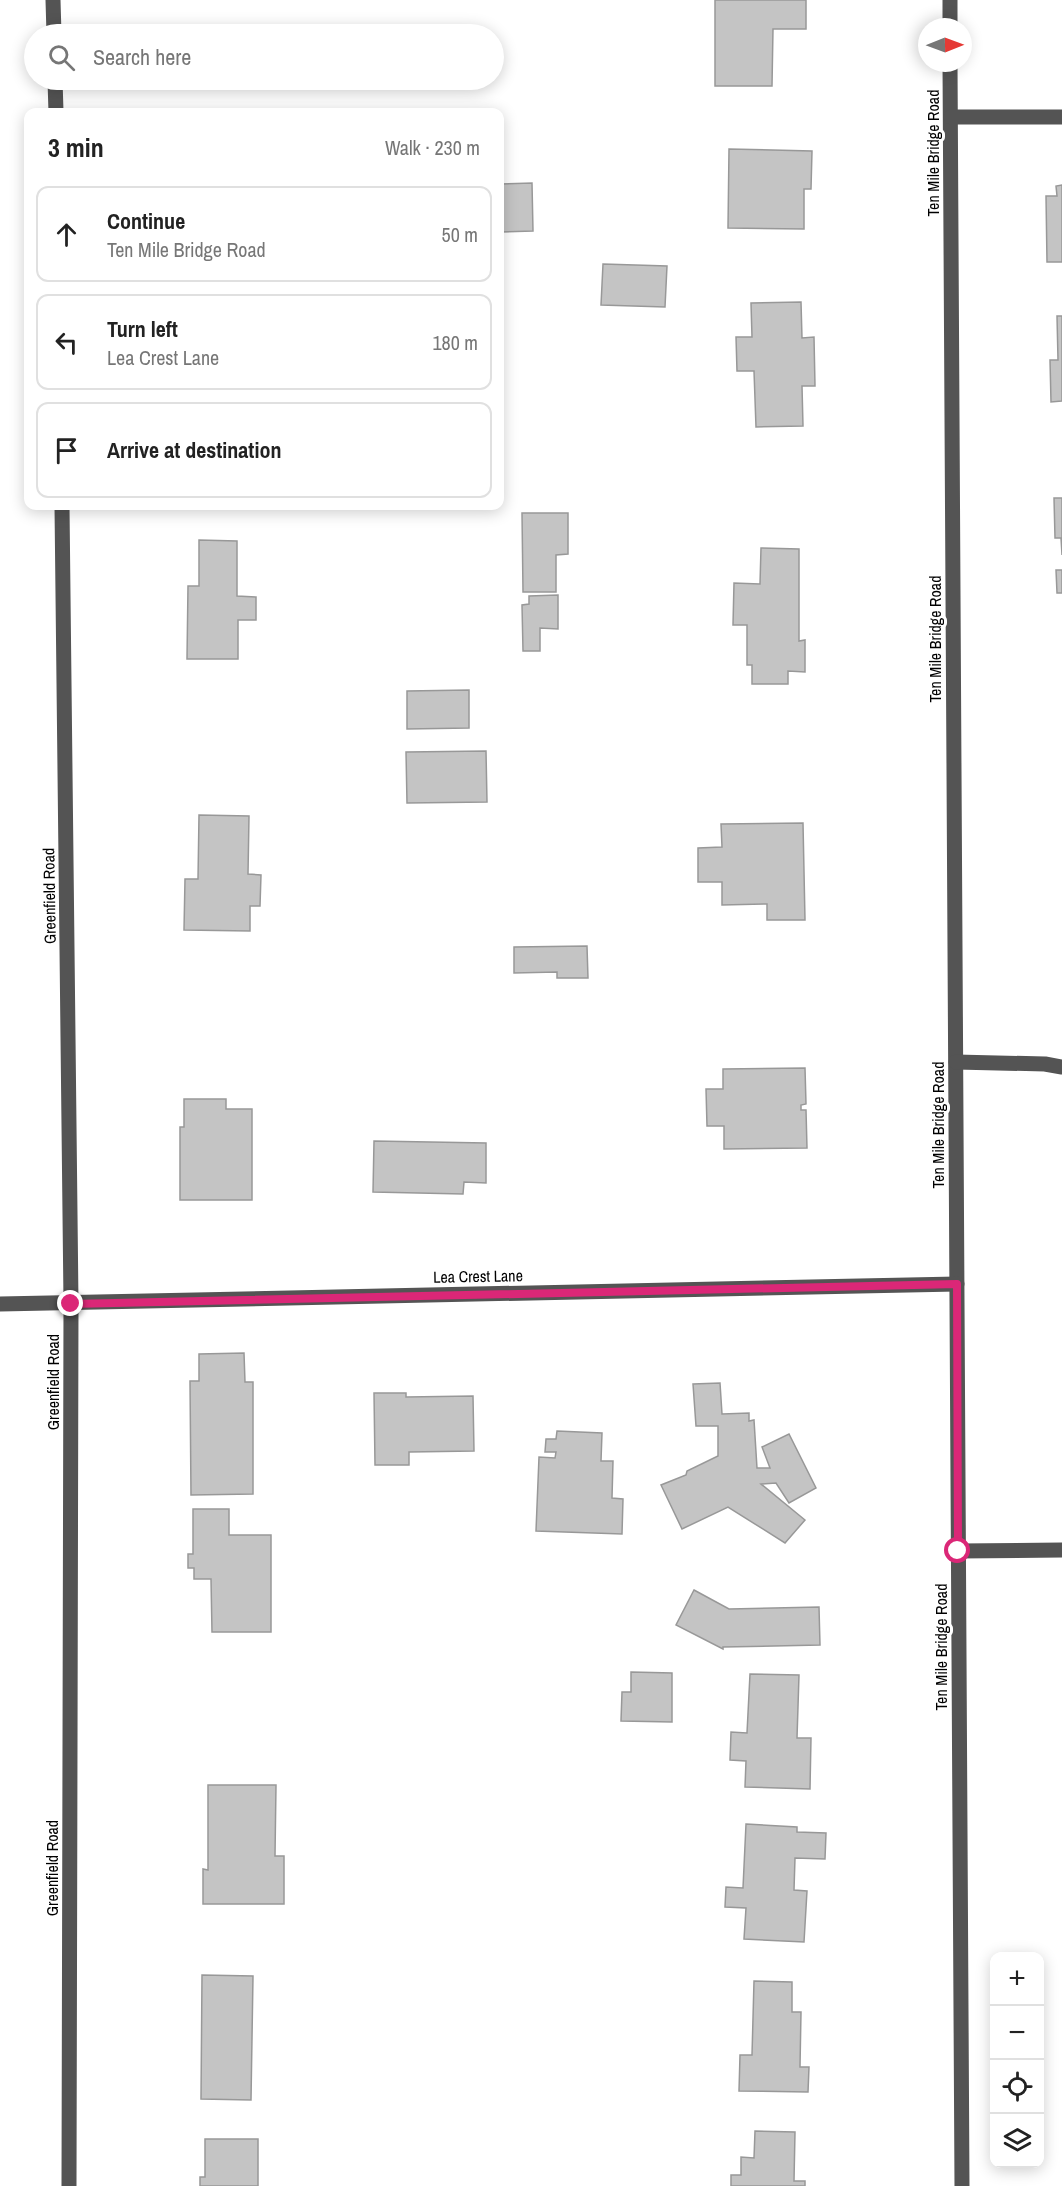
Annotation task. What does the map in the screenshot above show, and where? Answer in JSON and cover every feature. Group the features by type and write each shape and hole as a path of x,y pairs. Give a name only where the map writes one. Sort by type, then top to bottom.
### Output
{"street":[{"path":"53,0 54,24"},
{"path":"950,0 950,18"},
{"name":"Ten Mile Bridge Road","path":"950,72 962,2186"},
{"path":"55,90 56,108"},
{"path":"951,117 1062,117"},
{"name":"Greenfield Road","path":"62,510 71,1304 69,2186"},
{"path":"956,1062 1045,1064 1062,1067"},
{"name":"Lea Crest Lane","path":"0,1304 957,1284"},
{"path":"958,1551 1062,1550"}],"building":[{"path":"715,0 806,0 806,29 773,29 772,86 715,86"},
{"path":"729,149 812,151 811,189 804,189 804,229 728,228"},
{"path":"532,183 533,231 504,232 504,184"},
{"path":"1062,185 1062,262 1047,262 1046,196 1057,196 1056,186"},
{"path":"603,264 667,266 665,307 601,305"},
{"path":"801,302 802,338 814,337 815,386 802,386 803,426 756,427 754,371 737,371 736,337 752,337 751,303"},
{"path":"1057,316 1062,316 1062,401 1051,402 1050,360 1058,360"},
{"path":"1054,498 1062,498 1062,555 1061,538 1055,538"},
{"path":"522,513 568,513 568,554 556,555 556,592 523,592"},
{"path":"199,540 237,541 237,596 256,597 256,620 238,620 238,659 187,659 188,586 199,586"},
{"path":"761,548 799,549 799,641 805,640 805,672 788,671 788,684 752,684 752,665 747,665 747,625 733,625 734,583 760,584"},
{"path":"1056,570 1062,570 1062,593 1057,593"},
{"path":"558,595 558,629 540,628 540,651 523,651 522,605 529,604 529,596"},
{"path":"469,690 469,728 407,729 407,691"},
{"path":"486,751 487,802 407,803 406,752"},
{"path":"199,815 249,816 248,874 261,875 260,906 250,906 250,931 184,930 185,879 198,879"},
{"path":"803,823 805,920 767,920 767,904 722,905 722,882 698,882 698,848 722,847 721,824"},
{"path":"587,946 588,978 557,978 557,972 514,973 514,947"},
{"path":"805,1068 806,1104 801,1105 801,1110 806,1110 807,1148 724,1149 724,1126 707,1126 706,1089 723,1089 723,1069"},
{"path":"184,1099 226,1099 226,1109 252,1109 252,1200 180,1200 180,1127 184,1127"},
{"path":"374,1141 486,1143 486,1183 464,1182 463,1194 373,1192"},
{"path":"244,1353 245,1382 253,1382 253,1494 191,1495 190,1381 199,1381 199,1354"},
{"path":"720,1383 722,1414 749,1413 749,1421 754,1420 757,1468 770,1468 762,1447 789,1434 816,1488 789,1503 776,1483 761,1484 805,1520 785,1543 728,1507 682,1529 661,1485 686,1475 687,1471 718,1456 718,1426 696,1426 693,1384"},
{"path":"374,1393 406,1393 406,1397 473,1396 474,1451 409,1452 409,1465 375,1465"},
{"path":"557,1431 602,1433 601,1461 613,1461 612,1498 623,1499 622,1534 536,1531 539,1457 555,1458 556,1452 545,1452 546,1439 556,1439"},
{"path":"193,1509 229,1509 229,1535 271,1535 271,1632 212,1632 211,1579 194,1579 194,1568 188,1568 188,1554 193,1554"},
{"path":"694,1590 729,1609 819,1607 820,1645 723,1647 723,1649 676,1625"},
{"path":"631,1672 672,1673 672,1722 621,1721 622,1692 631,1692"},
{"path":"750,1674 799,1675 797,1738 811,1738 810,1789 745,1787 746,1761 730,1760 731,1732 747,1733"},
{"path":"208,1785 276,1785 275,1856 284,1856 284,1904 203,1904 203,1869 208,1870"},
{"path":"746,1824 797,1827 797,1832 826,1833 825,1859 795,1858 794,1890 807,1891 804,1942 744,1939 746,1908 725,1907 726,1887 743,1888"},
{"path":"202,1975 253,1976 251,2100 201,2099"},
{"path":"754,1981 792,1982 792,2012 801,2012 800,2067 809,2067 808,2092 739,2091 740,2055 752,2055"},
{"path":"755,2131 795,2132 794,2181 805,2181 805,2186 731,2186 731,2175 741,2175 741,2157 754,2158"},
{"path":"205,2139 258,2139 258,2186 200,2186 200,2177 205,2177"}],"route":[{"path":"71,1304 957,1284 958,1551"}]}
